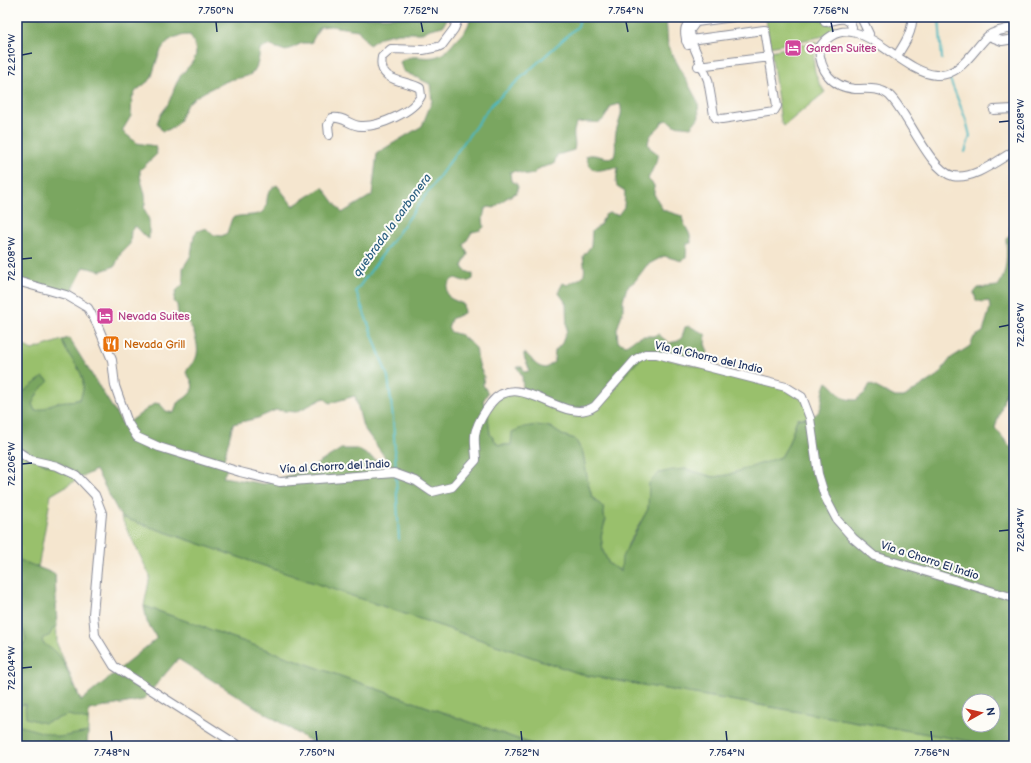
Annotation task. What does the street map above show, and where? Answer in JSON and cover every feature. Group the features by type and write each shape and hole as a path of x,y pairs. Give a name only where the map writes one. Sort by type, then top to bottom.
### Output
{"street":[{"path":"329,135 328,126 332,118 342,118 361,126 378,124 389,121 416,102 421,96 420,88 388,76 381,66 382,58 391,49 423,50 442,45 457,25 459,17"},
{"path":"689,40 764,30 766,31 776,106 774,110 722,119 716,118 712,110 708,85 704,82 700,66 689,40 685,26 689,21 703,17"},
{"path":"689,40 690,30 694,23 729,17"},
{"path":"854,17 860,23 861,29"},
{"path":"861,17 870,34"},
{"path":"898,54 907,40 912,25 912,17"},
{"path":"830,33 823,19 843,18 850,22 852,27"},
{"path":"1014,28 1002,30 989,36 958,68 948,74 937,75 927,73 916,68 870,34 861,29 852,27 837,28 830,33 819,48 822,68 827,75 838,84 846,87 879,90 888,94 896,101 908,123 936,163 947,173 958,176 968,174 994,163 1014,151"},
{"path":"989,36 1002,41 1014,40"},
{"path":"700,66 770,57"},
{"path":"994,110 1014,109"},
{"name":"Vía al Chorro del Indio","path":"17,281 66,294 88,308 97,324 112,360 115,386 128,423 137,437 159,447 240,472 280,482 394,473 416,481 432,492 452,487 476,460 475,431 487,409 498,395 509,391 523,392 566,408 589,410 595,406 636,359 645,354 657,354 786,387 802,397 810,418"},
{"name":"Vía a Chorro El Indio","path":"810,418 818,474 825,497 837,520 853,538 874,556 1014,598"},
{"path":"17,451 31,460 57,466 76,475 95,495 102,513 93,614 95,635 114,666 239,746"}],"green space":[{"path":"17,17 448,17 443,26 430,29 422,33 398,33 381,37 369,45 358,30 330,26 320,27 311,43 302,43 286,51 268,45 260,49 257,66 251,74 226,81 195,98 187,104 175,126 162,131 157,123 160,115 168,104 179,78 192,63 196,53 195,45 190,35 180,36 166,43 159,55 151,79 136,91 132,98 131,116 122,131 137,143 155,146 157,154 140,170 145,193 144,208 149,220 149,239 135,226 131,231 130,244 121,253 115,266 101,271 84,267 73,289 66,295 17,280"},
{"path":"470,17 666,17 668,46 698,102 699,117 691,127 673,125 670,121 666,120 662,122 650,136 648,144 650,148 658,154 658,158 648,179 654,185 654,194 663,210 682,216 691,239 691,243 687,244 686,258 682,261 664,256 647,265 635,281 627,287 623,301 623,311 617,329 618,342 626,345 635,339 658,334 669,343 678,341 682,337 685,327 690,326 706,335 705,344 708,352 705,356 704,362 657,354 645,354 595,406 567,408 523,392 522,376 517,367 522,367 524,372 529,371 524,358 524,353 538,366 546,368 554,362 555,351 562,343 567,330 566,304 558,292 563,283 567,285 583,275 583,256 591,246 592,231 600,225 605,215 609,213 618,215 624,207 625,191 617,186 616,182 618,168 595,170 591,168 586,156 593,155 607,158 614,157 615,135 621,115 620,104 611,106 604,119 601,121 577,123 574,131 574,150 557,155 554,164 540,168 533,174 528,175 515,171 510,172 511,181 516,183 518,187 517,192 494,208 489,207 485,209 483,218 484,227 481,230 472,232 464,245 468,254 462,266 464,270 473,274 473,279 462,281 455,278 452,279 447,286 447,292 450,298 463,304 464,313 451,319 448,328 451,332 461,335 475,347 480,368 484,376 483,385 488,393 483,401 487,409 490,434 498,445 511,445 512,432 524,427 537,425 550,427 562,435 575,439 583,453 592,497 603,507 605,522 601,536 603,551 609,564 621,571 622,557 648,509 649,483 659,473 686,469 713,477 727,475 781,457 788,445 797,419 807,418 814,415 821,408 827,382 842,397 850,400 856,400 865,393 870,384 895,397 904,397 938,375 951,358 970,346 974,337 983,332 990,308 989,301 982,302 976,300 974,293 978,288 998,286 1001,281 1004,275 1006,263 1006,238 1011,234 1010,227 1014,222 1014,367 995,428 1014,451 1014,746 998,746 584,675 121,517 96,470 78,479 17,451 17,394 22,393 43,377 49,381 39,391 32,404 35,411 57,403 80,399 83,390 81,374 65,348 62,340 69,338 122,423 128,423 155,403 160,404 166,411 174,413 177,403 192,391 193,387 190,378 186,373 196,358 196,341 194,332 189,324 178,315 177,305 174,301 176,291 183,284 183,268 191,255 194,235 197,231 206,228 213,235 222,236 227,233 232,218 261,213 266,206 269,191 277,185 293,206 323,187 342,213 372,195 377,153 422,126 432,101 430,84 403,71 400,62 404,59 412,57 438,56 450,47 468,26","holes":["355,396 363,427 395,471 357,449 341,449 311,468 264,484 223,477 228,467 223,463 233,424 258,418 276,410 296,412 324,398 330,403"]},
{"path":"816,17 836,27 825,36 770,47 766,19"},
{"path":"817,41 814,55 814,67 818,80 825,92 784,126 781,122 771,51"},
{"path":"62,340 65,348 81,374 83,390 80,399 57,403 43,410 35,411 32,404 39,391 49,381 43,377 22,393 17,394 17,342 32,350"},
{"path":"645,354 786,387 802,397 810,418 797,419 788,445 781,457 768,462 727,475 713,477 686,469 659,473 649,496 648,509 628,544 621,571 609,564 603,551 601,536 605,522 603,507 592,497 583,453 575,439 562,435 550,427 512,445 498,445 490,434 487,409 498,395 523,392"},
{"path":"17,451 57,466 78,479 51,495 38,568 55,574 57,644 81,701 89,710 87,746 17,746"},
{"path":"121,517 584,675 998,746 537,746 144,606 150,576"},
{"path":"17,559 55,574 57,627 53,629 49,636 43,638 42,642 58,654 64,663 81,701 157,638 147,622 144,606 537,746 318,746 178,659 143,700 89,710 88,720 68,715 44,723 26,718 25,704 17,706 17,649 21,648 26,640 24,631 17,627"},
{"path":"17,725 59,737 88,732 87,746 17,746"}],"waterway":[{"name":"quebrada la carbonera","path":"396,471 393,418 388,377 356,291 491,105 578,26 580,17"},
{"path":"939,17 942,59"},
{"path":"949,77 966,120 970,136 965,152"},
{"name":"quebrada la carbonera","path":"396,477 399,540"}],"place":[{"name":"Garden Suites","path":"793,48"},
{"name":"Nevada Suites","path":"105,316"},
{"name":"Nevada Grill","path":"111,344"}]}
